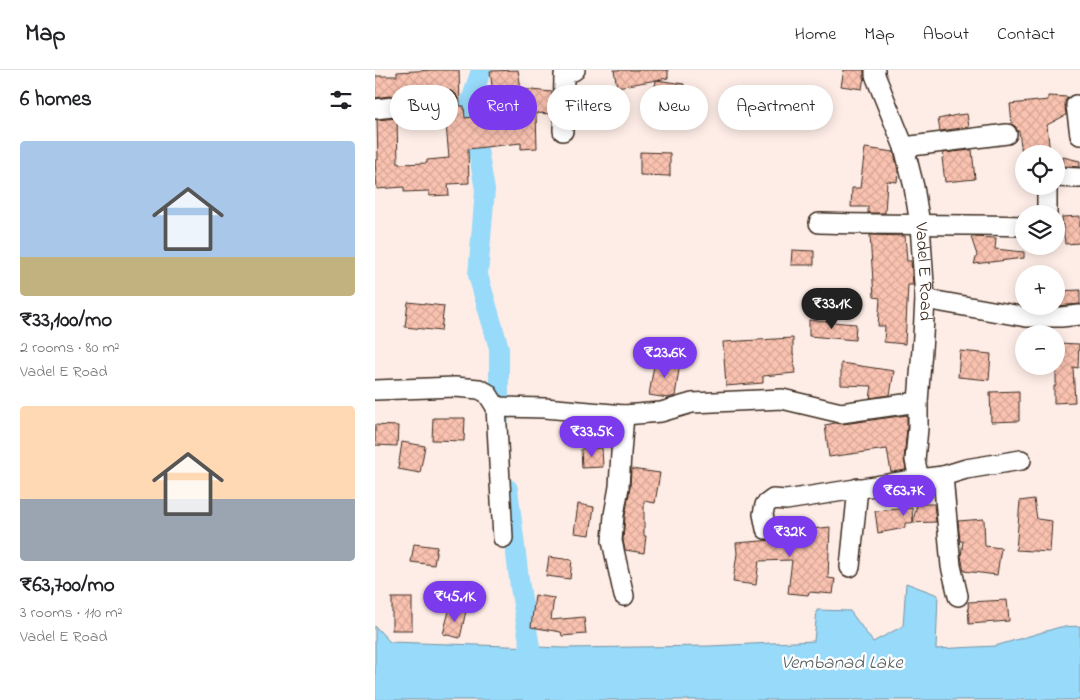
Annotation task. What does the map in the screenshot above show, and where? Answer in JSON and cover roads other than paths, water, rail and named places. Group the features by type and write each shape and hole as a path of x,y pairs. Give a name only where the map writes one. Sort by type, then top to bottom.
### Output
{"street":[{"path":"563,131 564,75 575,70"},
{"name":"Vadel E Road","path":"875,70 875,75 904,147 921,224 925,299 915,460 919,479"},
{"path":"1076,105 1080,135"},
{"path":"375,109 390,107"},
{"path":"904,147 1007,134"},
{"path":"1065,178 1080,178"},
{"path":"819,223 1015,226"},
{"path":"925,299 1026,317 1080,315"},
{"path":"375,390 455,387 479,389 487,393 500,408 503,538"},
{"path":"500,408 545,408 624,415 661,412 692,403 782,399 841,413 918,402"},
{"path":"624,415 619,487 612,541 624,596"},
{"path":"766,529 763,514 765,505 773,499 785,500 943,476 966,469 1021,460"},
{"path":"943,476 951,566 958,596"},
{"path":"850,567 858,488"}],"water":[{"name":"Vembanad Lake","path":"906,583 938,595 936,649 995,646 1060,627 1080,626 1080,700 375,700 375,626 390,642 565,648 710,646 814,641 817,610 850,611 873,642 903,626"}],"waterway":[{"path":"481,70 470,104 485,190 478,275 499,348 499,420"},
{"path":"508,489 520,587 530,647 534,700"}]}
